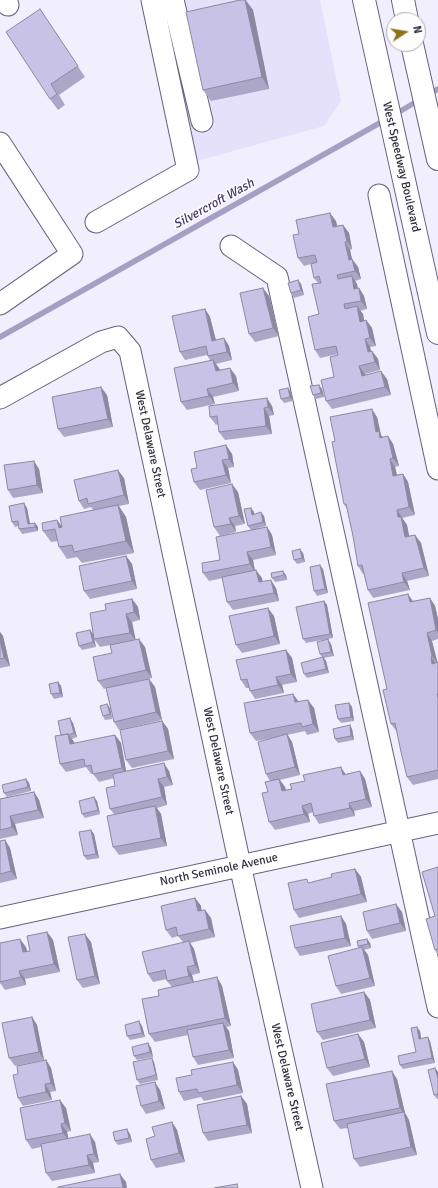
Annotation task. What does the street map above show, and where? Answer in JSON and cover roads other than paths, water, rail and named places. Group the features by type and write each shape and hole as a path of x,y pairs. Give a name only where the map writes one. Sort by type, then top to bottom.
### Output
{"main road":[{"name":"West Speedway Boulevard","path":"364,0 437,320"},
{"path":"403,0 405,12"},
{"path":"414,53 438,159"}],"street":[{"path":"96,222 188,170 152,0"},
{"path":"173,0 202,122"},
{"path":"0,143 72,254 0,304"},
{"path":"379,195 438,469"},
{"path":"231,246 277,277 438,1007"},
{"path":"406,322 437,320"},
{"name":"West Delaware Street","path":"0,398 101,342 118,337 130,351 240,865 312,1188"},
{"name":"North Seminole Avenue","path":"0,918 438,823"}],"waterway":[{"name":"Silvercroft Wash","path":"429,94 438,89"},
{"name":"Silvercroft Wash","path":"394,115 419,100"},
{"name":"Silvercroft Wash","path":"0,337 385,120"}]}
